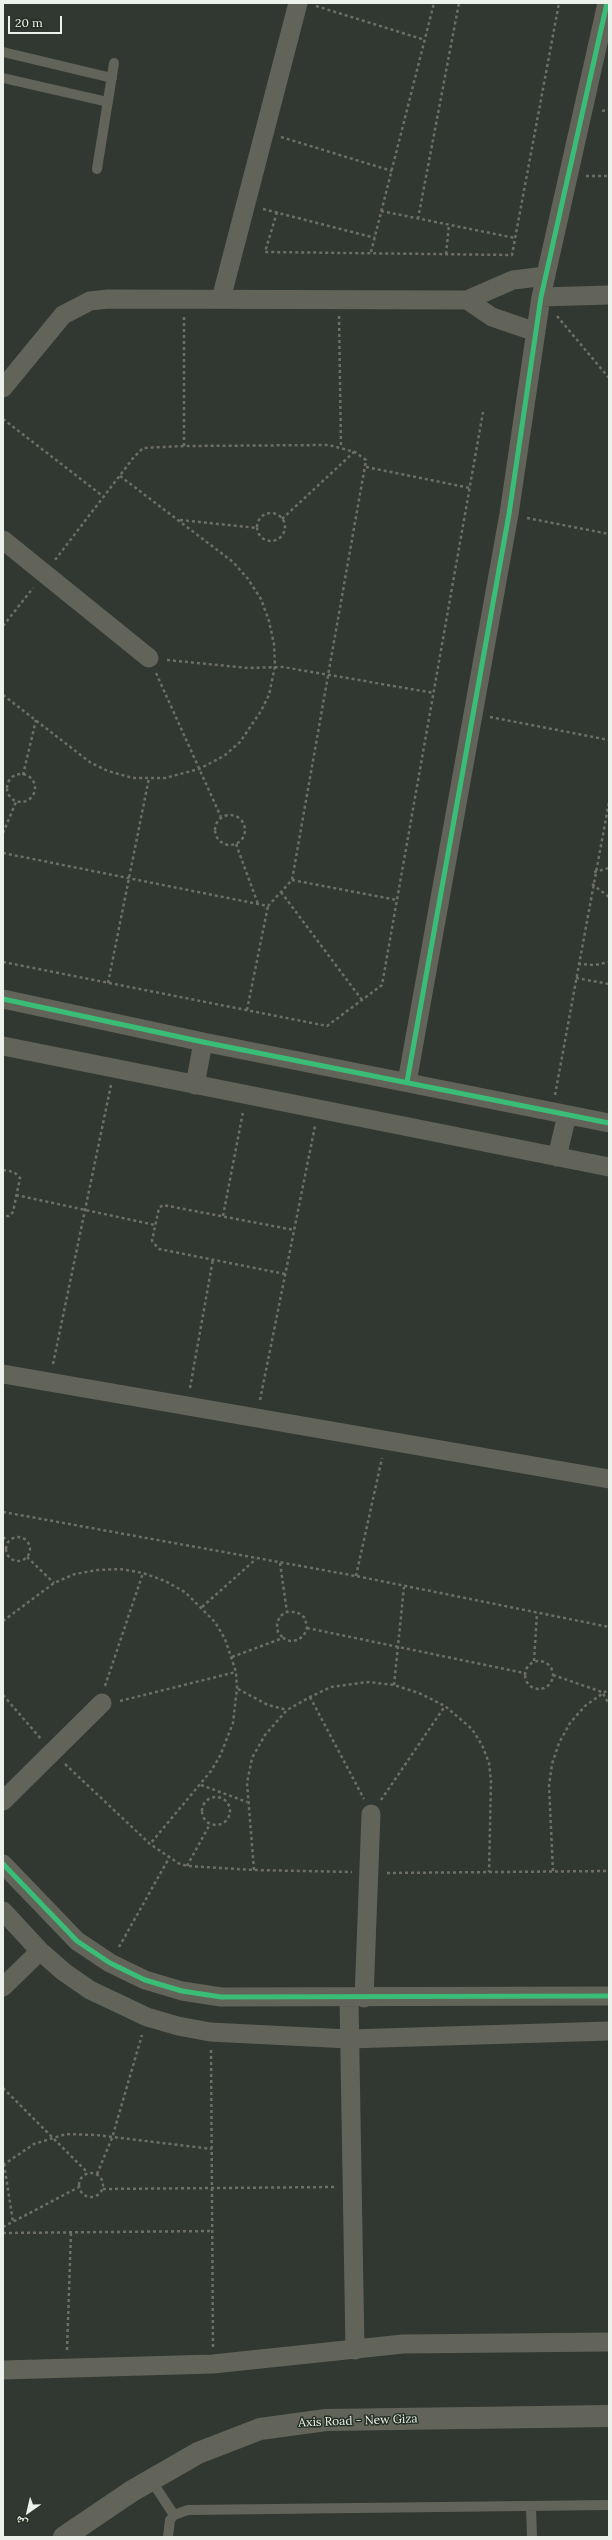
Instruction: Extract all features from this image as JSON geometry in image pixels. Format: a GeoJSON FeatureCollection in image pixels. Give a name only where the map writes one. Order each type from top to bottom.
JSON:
{"type":"FeatureCollection","features":[{"type":"Feature","properties":{"kind":"street"},"geometry":{"type":"LineString","coordinates":[[407,1082],[509,514],[541,297],[607,3]]}},
{"type":"Feature","properties":{"kind":"street"},"geometry":{"type":"LineString","coordinates":[[221,299],[265,133],[306,4]]}},
{"type":"Feature","properties":{"kind":"street"},"geometry":{"type":"LineString","coordinates":[[3,388],[63,314],[76,306],[108,298],[467,300],[513,280],[546,276]]}},
{"type":"Feature","properties":{"kind":"street"},"geometry":{"type":"LineString","coordinates":[[541,297],[609,295]]}},
{"type":"Feature","properties":{"kind":"street"},"geometry":{"type":"LineString","coordinates":[[467,300],[506,324],[536,332]]}},
{"type":"Feature","properties":{"kind":"street"},"geometry":{"type":"LineString","coordinates":[[3,540],[149,658]]}},
{"type":"Feature","properties":{"kind":"street"},"geometry":{"type":"LineString","coordinates":[[3,999],[203,1042],[609,1123]]}},
{"type":"Feature","properties":{"kind":"street"},"geometry":{"type":"LineString","coordinates":[[195,1085],[203,1042]]}},
{"type":"Feature","properties":{"kind":"street"},"geometry":{"type":"LineString","coordinates":[[3,1046],[609,1167]]}},
{"type":"Feature","properties":{"kind":"street"},"geometry":{"type":"LineString","coordinates":[[557,1157],[559,1113]]}},
{"type":"Feature","properties":{"kind":"street"},"geometry":{"type":"LineString","coordinates":[[3,1374],[609,1479]]}},
{"type":"Feature","properties":{"kind":"street"},"geometry":{"type":"LineString","coordinates":[[3,1800],[100,1704]]}},
{"type":"Feature","properties":{"kind":"street"},"geometry":{"type":"LineString","coordinates":[[355,2350],[349,2039],[356,1998],[369,1873],[371,1814]]}},
{"type":"Feature","properties":{"kind":"street"},"geometry":{"type":"LineString","coordinates":[[3,1864],[77,1941],[110,1963],[145,1980],[182,1991],[221,1997],[356,1998],[609,1996]]}},
{"type":"Feature","properties":{"kind":"street"},"geometry":{"type":"LineString","coordinates":[[3,1911],[40,1951],[90,1990],[147,2017],[178,2026],[210,2032],[349,2039],[609,2031]]}},
{"type":"Feature","properties":{"kind":"street"},"geometry":{"type":"LineString","coordinates":[[3,1987],[40,1951]]}},
{"type":"Feature","properties":{"kind":"street"},"geometry":{"type":"LineString","coordinates":[[3,2370],[67,2370],[213,2364],[403,2344],[609,2342]]}},
{"type":"Feature","properties":{"kind":"street","name":"Axis Road - New Giza"},"geometry":{"type":"LineString","coordinates":[[64,2537],[151,2480],[218,2444],[260,2430],[304,2421],[609,2416]]}},
{"type":"Feature","properties":{"kind":"lane"},"geometry":{"type":"LineString","coordinates":[[3,52],[112,78]]}},
{"type":"Feature","properties":{"kind":"lane"},"geometry":{"type":"LineString","coordinates":[[97,169],[114,63]]}},
{"type":"Feature","properties":{"kind":"lane"},"geometry":{"type":"LineString","coordinates":[[3,78],[108,102]]}},
{"type":"Feature","properties":{"kind":"lane"},"geometry":{"type":"LineString","coordinates":[[151,2480],[174,2515]]}},
{"type":"Feature","properties":{"kind":"lane"},"geometry":{"type":"LineString","coordinates":[[168,2537],[169,2524],[174,2515],[188,2510],[609,2505]]}},
{"type":"Feature","properties":{"kind":"lane"},"geometry":{"type":"LineString","coordinates":[[531,2506],[532,2537]]}},
{"type":"Feature","properties":{"kind":"path"},"geometry":{"type":"LineString","coordinates":[[371,252],[434,3]]}},
{"type":"Feature","properties":{"kind":"path"},"geometry":{"type":"LineString","coordinates":[[418,219],[459,3]]}},
{"type":"Feature","properties":{"kind":"path"},"geometry":{"type":"LineString","coordinates":[[277,212],[265,252],[371,252],[512,255],[559,3]]}},
{"type":"Feature","properties":{"kind":"path"},"geometry":{"type":"LineString","coordinates":[[306,4],[425,40]]}},
{"type":"Feature","properties":{"kind":"path"},"geometry":{"type":"LineString","coordinates":[[265,133],[392,171]]}},
{"type":"Feature","properties":{"kind":"path"},"geometry":{"type":"LineString","coordinates":[[246,204],[375,238]]}},
{"type":"Feature","properties":{"kind":"path"},"geometry":{"type":"LineString","coordinates":[[381,211],[516,238]]}},
{"type":"Feature","properties":{"kind":"path"},"geometry":{"type":"LineString","coordinates":[[446,254],[449,225]]}},
{"type":"Feature","properties":{"kind":"path"},"geometry":{"type":"LineString","coordinates":[[541,297],[609,378]]}},
{"type":"Feature","properties":{"kind":"path"},"geometry":{"type":"LineString","coordinates":[[184,298],[184,446]]}},
{"type":"Feature","properties":{"kind":"path"},"geometry":{"type":"LineString","coordinates":[[339,299],[341,448]]}},
{"type":"Feature","properties":{"kind":"path"},"geometry":{"type":"LineString","coordinates":[[3,962],[327,1026],[382,985],[483,412]]}},
{"type":"Feature","properties":{"kind":"path"},"geometry":{"type":"LineString","coordinates":[[3,419],[104,497]]}},
{"type":"Feature","properties":{"kind":"path"},"geometry":{"type":"LineString","coordinates":[[3,626],[143,448],[184,446],[329,445],[355,452],[363,456],[366,460],[366,467],[292,880],[268,906],[247,1010]]}},
{"type":"Feature","properties":{"kind":"path"},"geometry":{"type":"LineString","coordinates":[[282,519],[355,452]]}},
{"type":"Feature","properties":{"kind":"path"},"geometry":{"type":"LineString","coordinates":[[366,467],[470,488]]}},
{"type":"Feature","properties":{"kind":"path"},"geometry":{"type":"LineString","coordinates":[[3,695],[76,752],[97,765],[120,775],[149,778],[179,776],[199,769],[224,756],[240,742],[261,711],[269,694],[275,666],[274,644],[269,621],[261,599],[248,579],[233,562],[120,476]]}},
{"type":"Feature","properties":{"kind":"path"},"geometry":{"type":"LineString","coordinates":[[272,513],[282,519],[285,530],[278,539],[267,541],[262,538],[257,528],[261,517],[272,513]]}},
{"type":"Feature","properties":{"kind":"path"},"geometry":{"type":"LineString","coordinates":[[509,514],[609,534]]}},
{"type":"Feature","properties":{"kind":"path"},"geometry":{"type":"LineString","coordinates":[[178,520],[257,528]]}},
{"type":"Feature","properties":{"kind":"path"},"geometry":{"type":"LineString","coordinates":[[149,658],[248,668],[275,666],[434,693]]}},
{"type":"Feature","properties":{"kind":"path"},"geometry":{"type":"LineString","coordinates":[[149,658],[221,817]]}},
{"type":"Feature","properties":{"kind":"path"},"geometry":{"type":"LineString","coordinates":[[473,714],[609,740]]}},
{"type":"Feature","properties":{"kind":"path"},"geometry":{"type":"LineString","coordinates":[[22,774],[36,720]]}},
{"type":"Feature","properties":{"kind":"path"},"geometry":{"type":"LineString","coordinates":[[22,774],[32,780],[34,792],[28,801],[16,802],[8,794],[8,782],[17,775],[22,774]]}},
{"type":"Feature","properties":{"kind":"path"},"geometry":{"type":"LineString","coordinates":[[108,983],[149,778]]}},
{"type":"Feature","properties":{"kind":"path"},"geometry":{"type":"LineString","coordinates":[[3,833],[16,802]]}},
{"type":"Feature","properties":{"kind":"path"},"geometry":{"type":"LineString","coordinates":[[559,1113],[578,964],[594,872],[608,815],[609,802]]}},
{"type":"Feature","properties":{"kind":"path"},"geometry":{"type":"LineString","coordinates":[[233,815],[243,823],[244,835],[236,844],[223,844],[215,834],[216,822],[221,817],[233,815]]}},
{"type":"Feature","properties":{"kind":"path"},"geometry":{"type":"LineString","coordinates":[[236,844],[258,904]]}},
{"type":"Feature","properties":{"kind":"path"},"geometry":{"type":"LineString","coordinates":[[3,853],[268,906]]}},
{"type":"Feature","properties":{"kind":"path"},"geometry":{"type":"LineString","coordinates":[[594,872],[609,868]]}},
{"type":"Feature","properties":{"kind":"path"},"geometry":{"type":"LineString","coordinates":[[292,880],[397,900]]}},
{"type":"Feature","properties":{"kind":"path"},"geometry":{"type":"LineString","coordinates":[[592,884],[609,897]]}},
{"type":"Feature","properties":{"kind":"path"},"geometry":{"type":"LineString","coordinates":[[281,892],[362,1000]]}},
{"type":"Feature","properties":{"kind":"path"},"geometry":{"type":"LineString","coordinates":[[578,964],[595,965],[609,962]]}},
{"type":"Feature","properties":{"kind":"path"},"geometry":{"type":"LineString","coordinates":[[576,978],[609,984]]}},
{"type":"Feature","properties":{"kind":"path"},"geometry":{"type":"LineString","coordinates":[[49,1382],[114,1068]]}},
{"type":"Feature","properties":{"kind":"path"},"geometry":{"type":"LineString","coordinates":[[223,1216],[246,1094]]}},
{"type":"Feature","properties":{"kind":"path"},"geometry":{"type":"LineString","coordinates":[[256,1418],[319,1109]]}},
{"type":"Feature","properties":{"kind":"path"},"geometry":{"type":"LineString","coordinates":[[3,1170],[14,1172],[20,1178],[13,1212],[9,1216],[3,1216]]}},
{"type":"Feature","properties":{"kind":"path"},"geometry":{"type":"LineString","coordinates":[[16,1195],[155,1225]]}},
{"type":"Feature","properties":{"kind":"path"},"geometry":{"type":"LineString","coordinates":[[285,1274],[213,1258],[159,1249],[152,1241],[155,1225],[159,1208],[163,1206],[294,1230]]}},
{"type":"Feature","properties":{"kind":"path"},"geometry":{"type":"LineString","coordinates":[[186,1406],[213,1258]]}},
{"type":"Feature","properties":{"kind":"path"},"geometry":{"type":"LineString","coordinates":[[356,1576],[386,1440]]}},
{"type":"Feature","properties":{"kind":"path"},"geometry":{"type":"LineString","coordinates":[[3,1512],[356,1576],[404,1587],[609,1627]]}},
{"type":"Feature","properties":{"kind":"path"},"geometry":{"type":"LineString","coordinates":[[17,1536],[26,1539],[31,1548],[27,1557],[22,1561],[10,1558],[5,1546],[8,1541],[17,1536]]}},
{"type":"Feature","properties":{"kind":"path"},"geometry":{"type":"LineString","coordinates":[[3,1537],[8,1541]]}},
{"type":"Feature","properties":{"kind":"path"},"geometry":{"type":"LineString","coordinates":[[27,1557],[54,1583]]}},
{"type":"Feature","properties":{"kind":"path"},"geometry":{"type":"LineString","coordinates":[[202,1607],[257,1558]]}},
{"type":"Feature","properties":{"kind":"path"},"geometry":{"type":"LineString","coordinates":[[280,1563],[287,1612]]}},
{"type":"Feature","properties":{"kind":"path"},"geometry":{"type":"LineString","coordinates":[[3,1621],[54,1583],[76,1574],[98,1570],[120,1569],[143,1573],[165,1581],[185,1592],[202,1607],[215,1622],[232,1657],[236,1672],[236,1706],[227,1740],[220,1756],[201,1785],[150,1844]]}},
{"type":"Feature","properties":{"kind":"path"},"geometry":{"type":"LineString","coordinates":[[100,1704],[143,1573]]}},
{"type":"Feature","properties":{"kind":"path"},"geometry":{"type":"LineString","coordinates":[[394,1685],[404,1587]]}},
{"type":"Feature","properties":{"kind":"path"},"geometry":{"type":"LineString","coordinates":[[287,1612],[297,1612],[305,1618],[306,1628],[304,1635],[298,1640],[290,1641],[283,1638],[278,1632],[277,1624],[280,1616],[287,1612]]}},
{"type":"Feature","properties":{"kind":"path"},"geometry":{"type":"LineString","coordinates":[[534,1661],[537,1613]]}},
{"type":"Feature","properties":{"kind":"path"},"geometry":{"type":"LineString","coordinates":[[306,1628],[524,1673]]}},
{"type":"Feature","properties":{"kind":"path"},"geometry":{"type":"LineString","coordinates":[[232,1657],[283,1638]]}},
{"type":"Feature","properties":{"kind":"path"},"geometry":{"type":"LineString","coordinates":[[534,1661],[543,1661],[551,1666],[554,1675],[551,1683],[546,1688],[538,1690],[530,1687],[525,1681],[524,1673],[527,1666],[534,1661]]}},
{"type":"Feature","properties":{"kind":"path"},"geometry":{"type":"LineString","coordinates":[[100,1704],[236,1672]]}},
{"type":"Feature","properties":{"kind":"path"},"geometry":{"type":"LineString","coordinates":[[554,1675],[602,1692],[609,1704]]}},
{"type":"Feature","properties":{"kind":"path"},"geometry":{"type":"LineString","coordinates":[[254,1870],[247,1802],[247,1783],[252,1758],[265,1735],[287,1710],[310,1697],[331,1687],[349,1683],[368,1682],[394,1685],[419,1693],[445,1706],[472,1729],[482,1745],[488,1763],[491,1781],[489,1872]]}},
{"type":"Feature","properties":{"kind":"path"},"geometry":{"type":"LineString","coordinates":[[237,1688],[262,1702],[287,1710]]}},
{"type":"Feature","properties":{"kind":"path"},"geometry":{"type":"LineString","coordinates":[[553,1871],[549,1786],[552,1764],[559,1743],[570,1723],[585,1706],[602,1692],[609,1689]]}},
{"type":"Feature","properties":{"kind":"path"},"geometry":{"type":"LineString","coordinates":[[3,1695],[52,1752],[150,1844],[169,1858],[188,1866],[254,1870],[369,1873],[609,1871]]}},
{"type":"Feature","properties":{"kind":"path"},"geometry":{"type":"LineString","coordinates":[[310,1697],[371,1814],[445,1706]]}},
{"type":"Feature","properties":{"kind":"path"},"geometry":{"type":"LineString","coordinates":[[201,1785],[247,1802]]}},
{"type":"Feature","properties":{"kind":"path"},"geometry":{"type":"LineString","coordinates":[[209,1799],[222,1799],[227,1802],[230,1814],[223,1824],[210,1824],[205,1821],[202,1809],[209,1799]]}},
{"type":"Feature","properties":{"kind":"path"},"geometry":{"type":"LineString","coordinates":[[188,1866],[210,1824]]}},
{"type":"Feature","properties":{"kind":"path"},"geometry":{"type":"LineString","coordinates":[[110,1963],[169,1858]]}},
{"type":"Feature","properties":{"kind":"path"},"geometry":{"type":"LineString","coordinates":[[98,2174],[112,2138],[147,2017]]}},
{"type":"Feature","properties":{"kind":"path"},"geometry":{"type":"LineString","coordinates":[[210,2032],[213,2364]]}},
{"type":"Feature","properties":{"kind":"path"},"geometry":{"type":"LineString","coordinates":[[3,2088],[88,2173],[98,2174],[103,2181],[103,2189],[96,2197],[85,2196],[79,2187],[81,2178],[88,2173]]}},
{"type":"Feature","properties":{"kind":"path"},"geometry":{"type":"LineString","coordinates":[[13,2222],[4,2164],[18,2153],[51,2137],[81,2134],[212,2149]]}},
{"type":"Feature","properties":{"kind":"path"},"geometry":{"type":"LineString","coordinates":[[3,2227],[79,2187]]}},
{"type":"Feature","properties":{"kind":"path"},"geometry":{"type":"LineString","coordinates":[[103,2189],[351,2187]]}},
{"type":"Feature","properties":{"kind":"path"},"geometry":{"type":"LineString","coordinates":[[3,2233],[212,2230]]}},
{"type":"Feature","properties":{"kind":"path"},"geometry":{"type":"LineString","coordinates":[[67,2370],[71,2232]]}},
{"type":"Feature","properties":{"kind":"cycle path"},"geometry":{"type":"LineString","coordinates":[[407,1082],[509,514],[541,297],[607,3]]}},
{"type":"Feature","properties":{"kind":"cycle path"},"geometry":{"type":"LineString","coordinates":[[3,999],[203,1042],[609,1123]]}},
{"type":"Feature","properties":{"kind":"cycle path"},"geometry":{"type":"LineString","coordinates":[[3,1864],[77,1941],[110,1963],[145,1980],[182,1991],[221,1997],[609,1996]]}}]}
